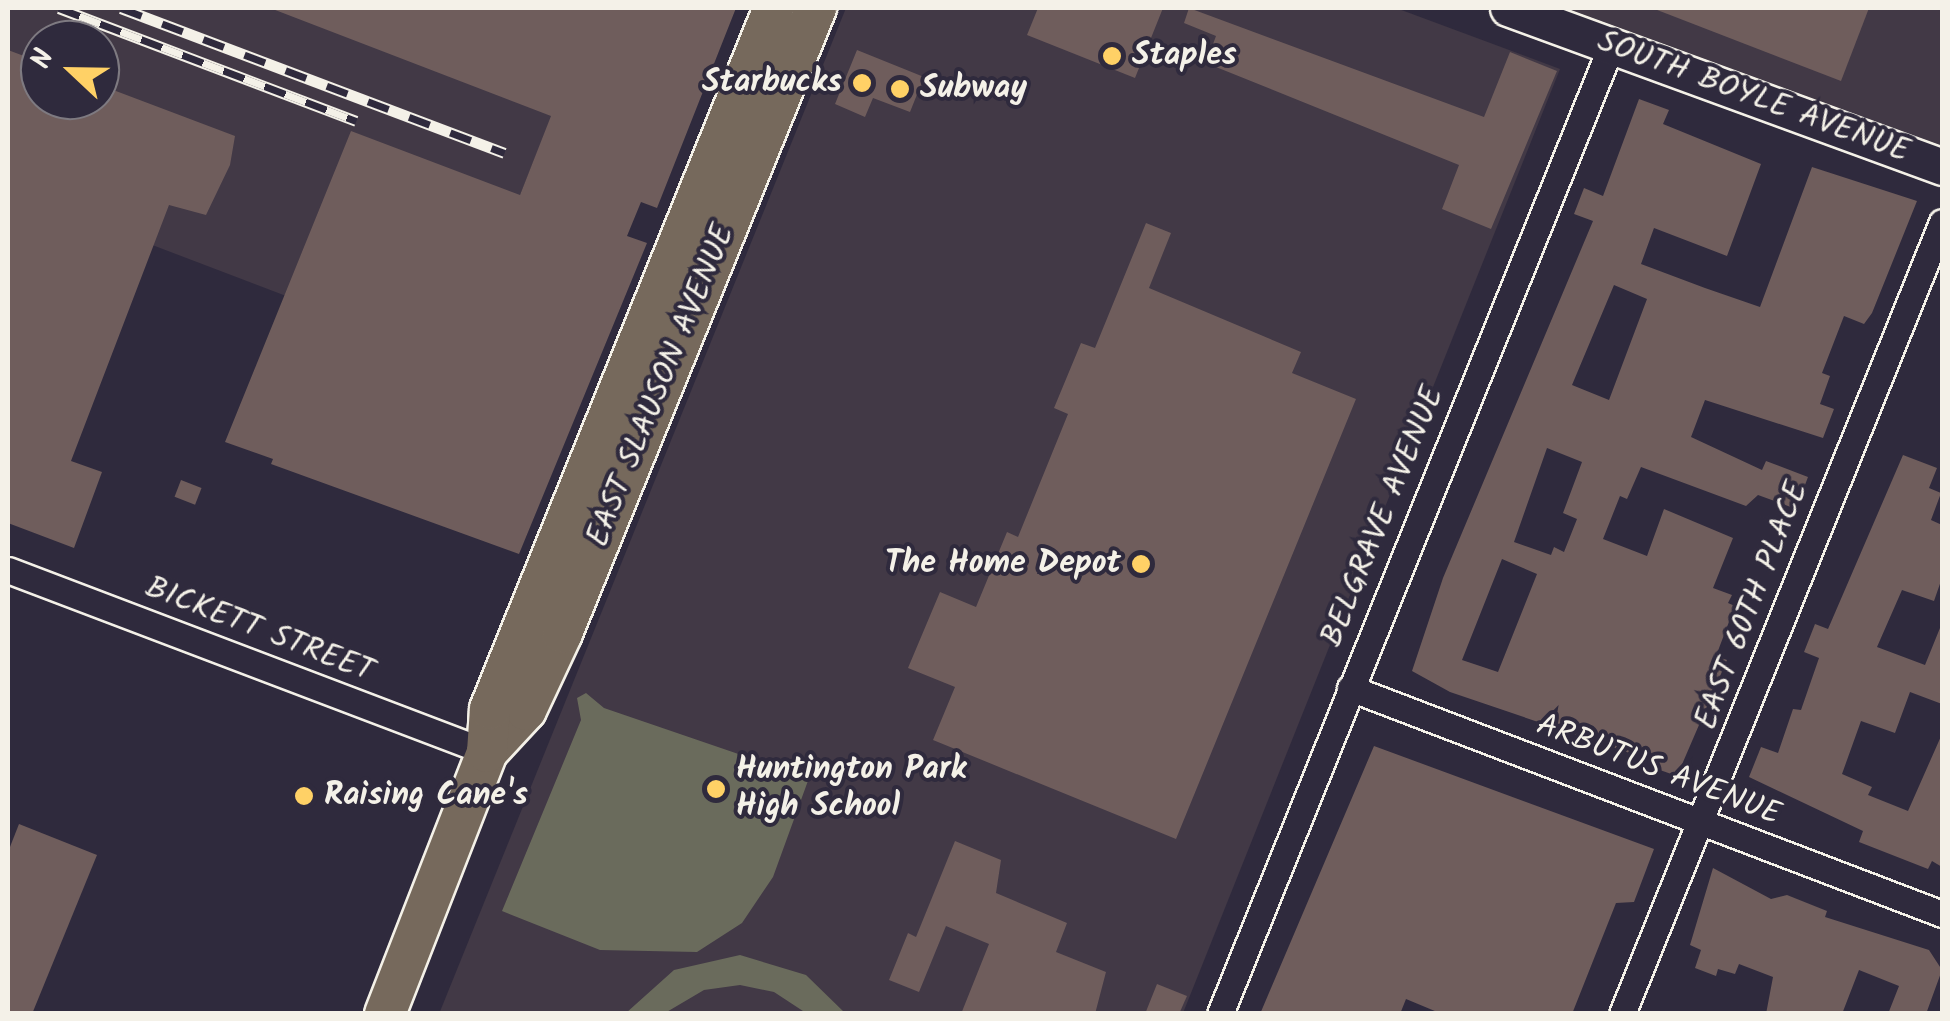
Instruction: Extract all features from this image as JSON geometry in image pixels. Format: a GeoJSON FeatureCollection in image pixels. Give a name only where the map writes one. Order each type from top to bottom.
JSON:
{"type":"FeatureCollection","features":[{"type":"Feature","properties":{"kind":"main road","name":"EAST SLAUSON AVENUE"},"geometry":{"type":"LineString","coordinates":[[385,1014],[487,752],[490,708],[774,8]]}},
{"type":"Feature","properties":{"kind":"main road","name":"EAST SLAUSON AVENUE"},"geometry":{"type":"LineString","coordinates":[[487,752],[526,710],[562,633],[816,8]]}},
{"type":"Feature","properties":{"kind":"main road","name":"SOUTH BOYLE AVENUE"},"geometry":{"type":"LineString","coordinates":[[1508,8],[1942,167]]}},
{"type":"Feature","properties":{"kind":"street","name":"BELGRAVE AVENUE"},"geometry":{"type":"LineString","coordinates":[[1220,1014],[1611,46]]}},
{"type":"Feature","properties":{"kind":"street","name":"EAST 60TH PLACE"},"geometry":{"type":"LineString","coordinates":[[1622,1014],[1942,222]]}},
{"type":"Feature","properties":{"kind":"street","name":"BICKETT STREET"},"geometry":{"type":"LineString","coordinates":[[8,570],[487,752]]}},
{"type":"Feature","properties":{"kind":"street","name":"ARBUTUS AVENUE"},"geometry":{"type":"LineString","coordinates":[[1350,688],[1942,914]]}},
{"type":"Feature","properties":{"kind":"shaded area"},"geometry":{"type":"Polygon","coordinates":[[[8,8],[595,8],[454,360],[8,190],[8,8]]]}},
{"type":"Feature","properties":{"kind":"shaded area"},"geometry":{"type":"Polygon","coordinates":[[[846,8],[1396,8],[1560,69],[1183,1013],[439,1014],[846,8]]]}},
{"type":"Feature","properties":{"kind":"shaded area"},"geometry":{"type":"Polygon","coordinates":[[[1516,8],[1942,8],[1942,170],[1516,8]]]}},
{"type":"Feature","properties":{"kind":"green space"},"geometry":{"type":"Polygon","coordinates":[[[586,693],[604,708],[809,778],[773,877],[742,923],[697,952],[600,950],[502,911],[581,720],[577,698],[586,693]]]}},
{"type":"Feature","properties":{"kind":"green space"},"geometry":{"type":"Polygon","coordinates":[[[740,955],[806,975],[845,1013],[806,1013],[774,992],[740,985],[704,990],[665,1013],[626,1013],[674,970],[740,955]]]}},
{"type":"Feature","properties":{"kind":"building"},"geometry":{"type":"Polygon","coordinates":[[[270,8],[736,8],[657,208],[641,202],[627,236],[647,243],[519,554],[271,464],[273,459],[225,442],[351,131],[520,195],[551,116],[270,8]]]}},
{"type":"Feature","properties":{"kind":"building","name":"Staples"},"geometry":{"type":"Polygon","coordinates":[[[1038,8],[1163,8],[1135,78],[1027,35],[1038,8]]]}},
{"type":"Feature","properties":{"kind":"building"},"geometry":{"type":"Polygon","coordinates":[[[1189,8],[1484,117],[1510,52],[1557,71],[1491,229],[1442,209],[1459,165],[1206,63],[1216,36],[1184,23],[1189,8]]]}},
{"type":"Feature","properties":{"kind":"building"},"geometry":{"type":"Polygon","coordinates":[[[1652,8],[1869,8],[1841,81],[1652,8]]]}},
{"type":"Feature","properties":{"kind":"building"},"geometry":{"type":"Polygon","coordinates":[[[8,50],[20,54],[20,120],[120,120],[120,93],[235,136],[230,165],[206,215],[169,205],[71,461],[102,472],[74,548],[8,523],[8,50]]]}},
{"type":"Feature","properties":{"kind":"building"},"geometry":{"type":"Polygon","coordinates":[[[857,50],[924,77],[910,112],[873,98],[865,117],[835,104],[857,50]]]}},
{"type":"Feature","properties":{"kind":"building"},"geometry":{"type":"Polygon","coordinates":[[[1639,99],[1669,110],[1663,124],[1761,164],[1727,256],[1654,228],[1641,264],[1760,307],[1812,167],[1917,201],[1872,313],[1864,324],[1844,316],[1822,373],[1830,376],[1820,404],[1834,409],[1823,438],[1705,400],[1691,437],[1762,470],[1766,461],[1808,477],[1796,509],[1758,495],[1746,506],[1641,467],[1627,499],[1620,496],[1603,539],[1647,556],[1664,509],[1733,538],[1713,588],[1732,595],[1728,603],[1735,606],[1716,656],[1727,660],[1677,776],[1657,769],[1659,763],[1450,692],[1412,671],[1443,578],[1593,221],[1574,214],[1584,188],[1603,196],[1639,99]],[[1614,285],[1572,385],[1609,400],[1647,299],[1614,285]],[[1547,448],[1514,542],[1551,555],[1554,547],[1564,552],[1577,519],[1563,513],[1582,462],[1547,448]],[[1502,559],[1462,660],[1498,672],[1537,574],[1502,559]]]}},
{"type":"Feature","properties":{"kind":"building","name":"The Home Depot"},"geometry":{"type":"Polygon","coordinates":[[[1146,223],[1171,233],[1149,288],[1301,352],[1292,373],[1356,399],[1176,839],[933,740],[955,687],[908,668],[940,592],[976,607],[1007,532],[1018,537],[1068,414],[1054,408],[1081,343],[1095,348],[1146,223]]]}},
{"type":"Feature","properties":{"kind":"building"},"geometry":{"type":"Polygon","coordinates":[[[1903,455],[1937,468],[1929,488],[1941,493],[1931,520],[1942,525],[1942,578],[1934,601],[1902,590],[1877,647],[1925,665],[1942,623],[1942,704],[1910,692],[1895,733],[1861,721],[1842,774],[1872,787],[1868,795],[1908,811],[1942,734],[1942,867],[1932,861],[1928,869],[1859,842],[1863,831],[1749,777],[1761,747],[1778,753],[1793,709],[1801,710],[1819,658],[1804,652],[1815,624],[1828,629],[1903,455]]]}},
{"type":"Feature","properties":{"kind":"building"},"geometry":{"type":"Polygon","coordinates":[[[181,480],[202,488],[195,505],[175,497],[181,480]]]}},
{"type":"Feature","properties":{"kind":"building"},"geometry":{"type":"Polygon","coordinates":[[[1374,746],[1654,849],[1634,902],[1616,903],[1572,1014],[1442,1014],[1406,999],[1400,1014],[1260,1014],[1374,746]]]}},
{"type":"Feature","properties":{"kind":"building"},"geometry":{"type":"Polygon","coordinates":[[[19,824],[97,855],[32,1014],[8,1014],[8,852],[19,824]]]}},
{"type":"Feature","properties":{"kind":"building"},"geometry":{"type":"Polygon","coordinates":[[[955,841],[1001,860],[996,893],[1067,923],[1056,952],[1106,972],[1095,1014],[961,1014],[989,944],[946,926],[919,992],[889,980],[908,933],[916,937],[955,841]]]}},
{"type":"Feature","properties":{"kind":"building"},"geometry":{"type":"Polygon","coordinates":[[[1713,868],[1771,899],[1787,895],[1827,911],[1825,917],[1929,950],[1942,970],[1926,1014],[1888,1014],[1899,986],[1859,970],[1842,1014],[1766,1014],[1773,977],[1739,964],[1735,974],[1718,969],[1716,976],[1695,968],[1701,950],[1690,945],[1713,868]]]}},
{"type":"Feature","properties":{"kind":"building"},"geometry":{"type":"Polygon","coordinates":[[[1157,984],[1187,996],[1179,1014],[1145,1014],[1157,984]]]}},
{"type":"Feature","properties":{"kind":"railway"},"geometry":{"type":"LineString","coordinates":[[59,8],[356,121]]}},
{"type":"Feature","properties":{"kind":"railway"},"geometry":{"type":"LineString","coordinates":[[121,8],[505,153]]}},
{"type":"Feature","properties":{"kind":"place","name":"Staples"},"geometry":{"type":"Point","coordinates":[1112,56]}},
{"type":"Feature","properties":{"kind":"place","name":"Starbucks"},"geometry":{"type":"Point","coordinates":[862,83]}},
{"type":"Feature","properties":{"kind":"place","name":"Subway"},"geometry":{"type":"Point","coordinates":[900,89]}},
{"type":"Feature","properties":{"kind":"place","name":"The Home Depot"},"geometry":{"type":"Point","coordinates":[1141,564]}},
{"type":"Feature","properties":{"kind":"place","name":"Huntington Park High School"},"geometry":{"type":"Point","coordinates":[716,789]}},
{"type":"Feature","properties":{"kind":"place","name":"Raising Cane's"},"geometry":{"type":"Point","coordinates":[304,796]}}]}
